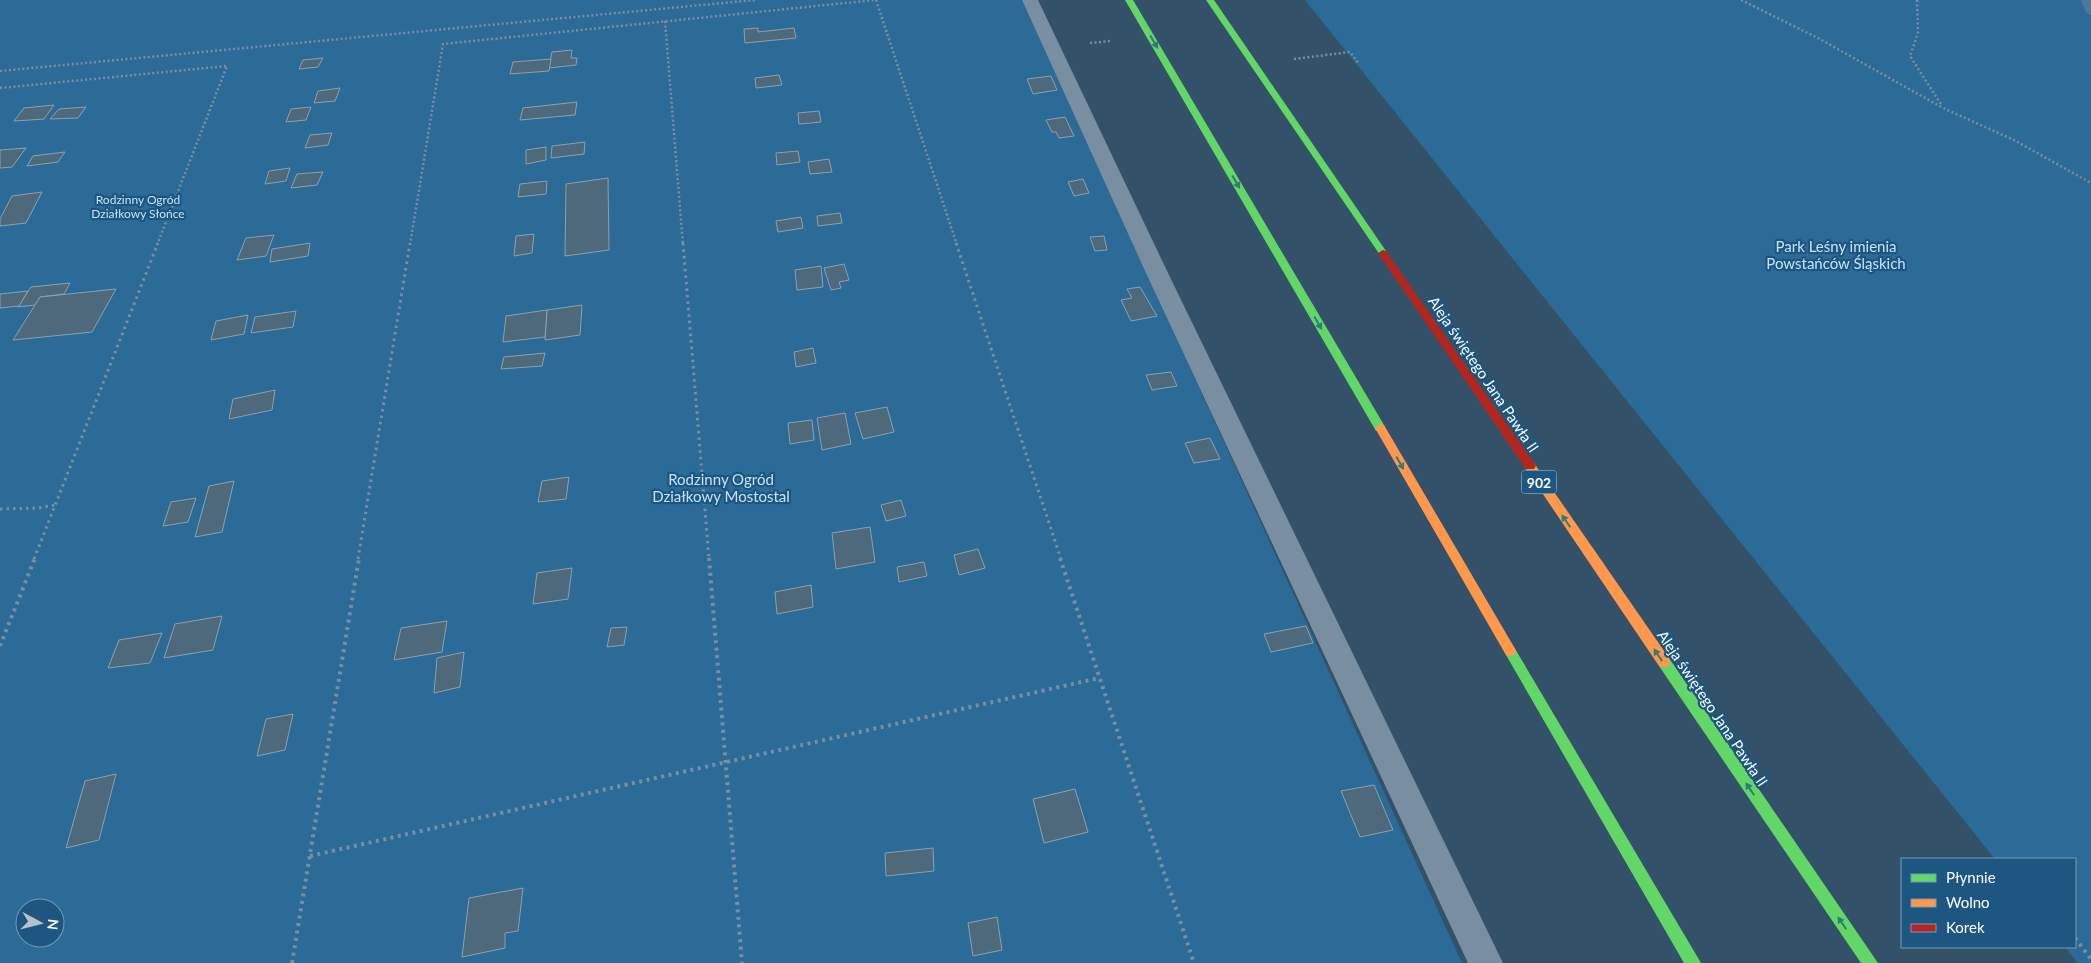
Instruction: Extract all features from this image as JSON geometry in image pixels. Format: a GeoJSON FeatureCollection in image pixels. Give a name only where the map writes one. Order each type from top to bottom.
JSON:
{"type":"FeatureCollection","features":[{"type":"Feature","properties":{"kind":"main road"},"geometry":{"type":"LineString","coordinates":[[1129,0],[1693,963]]}},
{"type":"Feature","properties":{"kind":"main road","name":"Aleja świętego Jana Pawła II"},"geometry":{"type":"LineString","coordinates":[[1210,0],[1870,963]]}},
{"type":"Feature","properties":{"kind":"lane"},"geometry":{"type":"LineString","coordinates":[[1030,0],[1161,282],[1486,963]]}},
{"type":"Feature","properties":{"kind":"path"},"geometry":{"type":"LineString","coordinates":[[0,71],[755,0]]}},
{"type":"Feature","properties":{"kind":"path"},"geometry":{"type":"LineString","coordinates":[[292,963],[443,44],[876,0],[1194,963]]}},
{"type":"Feature","properties":{"kind":"path"},"geometry":{"type":"LineString","coordinates":[[1741,0],[1818,38],[1943,108],[2014,140],[2091,182]]}},
{"type":"Feature","properties":{"kind":"path"},"geometry":{"type":"LineString","coordinates":[[1917,0],[1918,33],[1910,56],[1943,108]]}},
{"type":"Feature","properties":{"kind":"path"},"geometry":{"type":"LineString","coordinates":[[664,21],[742,963]]}},
{"type":"Feature","properties":{"kind":"path"},"geometry":{"type":"LineString","coordinates":[[1294,59],[1350,52],[1359,64]]}},
{"type":"Feature","properties":{"kind":"path"},"geometry":{"type":"LineString","coordinates":[[0,88],[227,66],[0,646]]}},
{"type":"Feature","properties":{"kind":"path"},"geometry":{"type":"LineString","coordinates":[[0,509],[38,508],[55,505]]}},
{"type":"Feature","properties":{"kind":"path"},"geometry":{"type":"LineString","coordinates":[[310,856],[1099,678]]}},
{"type":"Feature","properties":{"kind":"path"},"geometry":{"type":"LineString","coordinates":[[2076,939],[2091,959]]}},
{"type":"Feature","properties":{"kind":"green space","name":"Rodzinny Ogród Działkowy Mostostal"},"geometry":{"type":"Polygon","coordinates":[[[0,0],[1022,0],[1462,963],[0,963],[0,0]]]}},
{"type":"Feature","properties":{"kind":"green space","name":"Park Leśny imienia Powstańców Śląskich"},"geometry":{"type":"Polygon","coordinates":[[[1305,0],[2091,0],[2091,963],[2078,963],[2066,948],[2076,948],[2076,858],[1994,858],[1305,0]]]}},
{"type":"Feature","properties":{"kind":"building"},"geometry":{"type":"Polygon","coordinates":[[[758,28],[758,32],[794,28],[796,38],[745,43],[744,29],[758,28]]]}},
{"type":"Feature","properties":{"kind":"building"},"geometry":{"type":"Polygon","coordinates":[[[572,50],[571,58],[577,58],[576,65],[549,68],[552,52],[572,50]]]}},
{"type":"Feature","properties":{"kind":"building"},"geometry":{"type":"Polygon","coordinates":[[[323,58],[318,67],[299,69],[303,60],[323,58]]]}},
{"type":"Feature","properties":{"kind":"building"},"geometry":{"type":"Polygon","coordinates":[[[551,59],[549,71],[510,74],[513,62],[551,59]]]}},
{"type":"Feature","properties":{"kind":"building"},"geometry":{"type":"Polygon","coordinates":[[[779,75],[782,85],[756,88],[755,78],[779,75]]]}},
{"type":"Feature","properties":{"kind":"building"},"geometry":{"type":"Polygon","coordinates":[[[1051,76],[1057,90],[1033,94],[1027,79],[1051,76]]]}},
{"type":"Feature","properties":{"kind":"building"},"geometry":{"type":"Polygon","coordinates":[[[340,88],[335,101],[314,103],[318,91],[340,88]]]}},
{"type":"Feature","properties":{"kind":"building"},"geometry":{"type":"Polygon","coordinates":[[[577,102],[575,115],[520,120],[523,108],[577,102]]]}},
{"type":"Feature","properties":{"kind":"building"},"geometry":{"type":"Polygon","coordinates":[[[54,105],[44,119],[14,121],[24,108],[54,105]]]}},
{"type":"Feature","properties":{"kind":"building"},"geometry":{"type":"Polygon","coordinates":[[[86,107],[78,118],[50,119],[59,109],[86,107]]]}},
{"type":"Feature","properties":{"kind":"building"},"geometry":{"type":"Polygon","coordinates":[[[311,107],[306,120],[286,122],[291,109],[311,107]]]}},
{"type":"Feature","properties":{"kind":"building"},"geometry":{"type":"Polygon","coordinates":[[[819,111],[821,122],[799,124],[798,113],[819,111]]]}},
{"type":"Feature","properties":{"kind":"building"},"geometry":{"type":"Polygon","coordinates":[[[1065,117],[1074,136],[1059,138],[1056,132],[1052,132],[1046,120],[1065,117]]]}},
{"type":"Feature","properties":{"kind":"building"},"geometry":{"type":"Polygon","coordinates":[[[332,133],[328,145],[305,148],[310,135],[332,133]]]}},
{"type":"Feature","properties":{"kind":"building"},"geometry":{"type":"Polygon","coordinates":[[[585,142],[584,154],[551,158],[552,146],[585,142]]]}},
{"type":"Feature","properties":{"kind":"building"},"geometry":{"type":"Polygon","coordinates":[[[546,147],[546,160],[526,164],[526,150],[546,147]]]}},
{"type":"Feature","properties":{"kind":"building"},"geometry":{"type":"Polygon","coordinates":[[[26,148],[12,167],[0,168],[0,150],[26,148]]]}},
{"type":"Feature","properties":{"kind":"building"},"geometry":{"type":"Polygon","coordinates":[[[798,151],[800,162],[777,165],[776,153],[798,151]]]}},
{"type":"Feature","properties":{"kind":"building"},"geometry":{"type":"Polygon","coordinates":[[[65,152],[58,162],[27,166],[33,156],[65,152]]]}},
{"type":"Feature","properties":{"kind":"building"},"geometry":{"type":"Polygon","coordinates":[[[829,159],[832,172],[810,174],[808,162],[829,159]]]}},
{"type":"Feature","properties":{"kind":"building"},"geometry":{"type":"Polygon","coordinates":[[[290,168],[286,181],[265,184],[269,171],[290,168]]]}},
{"type":"Feature","properties":{"kind":"building"},"geometry":{"type":"Polygon","coordinates":[[[323,172],[317,185],[291,188],[297,174],[323,172]]]}},
{"type":"Feature","properties":{"kind":"building"},"geometry":{"type":"Polygon","coordinates":[[[608,178],[609,250],[565,256],[566,184],[608,178]]]}},
{"type":"Feature","properties":{"kind":"building"},"geometry":{"type":"Polygon","coordinates":[[[1083,179],[1089,193],[1074,196],[1068,182],[1083,179]]]}},
{"type":"Feature","properties":{"kind":"building"},"geometry":{"type":"Polygon","coordinates":[[[547,181],[546,194],[518,197],[520,184],[547,181]]]}},
{"type":"Feature","properties":{"kind":"building"},"geometry":{"type":"Polygon","coordinates":[[[42,192],[26,223],[0,226],[0,219],[12,196],[42,192]]]}},
{"type":"Feature","properties":{"kind":"building"},"geometry":{"type":"Polygon","coordinates":[[[840,213],[842,223],[818,226],[817,216],[840,213]]]}},
{"type":"Feature","properties":{"kind":"building"},"geometry":{"type":"Polygon","coordinates":[[[801,217],[803,228],[778,232],[776,221],[801,217]]]}},
{"type":"Feature","properties":{"kind":"building"},"geometry":{"type":"Polygon","coordinates":[[[534,234],[532,253],[514,256],[516,236],[534,234]]]}},
{"type":"Feature","properties":{"kind":"building"},"geometry":{"type":"Polygon","coordinates":[[[274,235],[266,256],[237,260],[246,238],[274,235]]]}},
{"type":"Feature","properties":{"kind":"building"},"geometry":{"type":"Polygon","coordinates":[[[1104,236],[1107,250],[1095,251],[1090,237],[1104,236]]]}},
{"type":"Feature","properties":{"kind":"building"},"geometry":{"type":"Polygon","coordinates":[[[310,243],[308,256],[270,262],[272,249],[310,243]]]}},
{"type":"Feature","properties":{"kind":"building"},"geometry":{"type":"Polygon","coordinates":[[[844,264],[849,280],[839,282],[841,288],[831,290],[824,268],[844,264]]]}},
{"type":"Feature","properties":{"kind":"building"},"geometry":{"type":"Polygon","coordinates":[[[821,266],[823,287],[797,290],[795,270],[821,266]]]}},
{"type":"Feature","properties":{"kind":"building"},"geometry":{"type":"Polygon","coordinates":[[[70,283],[64,294],[40,297],[35,305],[18,307],[31,287],[70,283]]]}},
{"type":"Feature","properties":{"kind":"building"},"geometry":{"type":"Polygon","coordinates":[[[1140,287],[1157,316],[1131,321],[1121,300],[1132,298],[1127,289],[1140,287]]]}},
{"type":"Feature","properties":{"kind":"building"},"geometry":{"type":"Polygon","coordinates":[[[116,289],[92,332],[13,340],[40,297],[116,289]]]}},
{"type":"Feature","properties":{"kind":"building"},"geometry":{"type":"Polygon","coordinates":[[[28,291],[19,306],[0,308],[0,294],[28,291]]]}},
{"type":"Feature","properties":{"kind":"building"},"geometry":{"type":"Polygon","coordinates":[[[582,305],[580,335],[545,340],[547,310],[582,305]]]}},
{"type":"Feature","properties":{"kind":"building"},"geometry":{"type":"Polygon","coordinates":[[[547,310],[545,337],[503,342],[506,316],[547,310]]]}},
{"type":"Feature","properties":{"kind":"building"},"geometry":{"type":"Polygon","coordinates":[[[296,311],[293,327],[251,333],[255,317],[296,311]]]}},
{"type":"Feature","properties":{"kind":"building"},"geometry":{"type":"Polygon","coordinates":[[[248,315],[244,334],[211,340],[216,321],[248,315]]]}},
{"type":"Feature","properties":{"kind":"building"},"geometry":{"type":"Polygon","coordinates":[[[813,348],[816,363],[796,367],[794,352],[813,348]]]}},
{"type":"Feature","properties":{"kind":"building"},"geometry":{"type":"Polygon","coordinates":[[[545,353],[542,366],[501,369],[504,357],[545,353]]]}},
{"type":"Feature","properties":{"kind":"building"},"geometry":{"type":"Polygon","coordinates":[[[1171,372],[1177,386],[1152,390],[1146,375],[1171,372]]]}},
{"type":"Feature","properties":{"kind":"building"},"geometry":{"type":"Polygon","coordinates":[[[275,390],[272,410],[229,419],[233,399],[275,390]]]}},
{"type":"Feature","properties":{"kind":"building"},"geometry":{"type":"Polygon","coordinates":[[[887,407],[894,432],[863,439],[855,413],[887,407]]]}},
{"type":"Feature","properties":{"kind":"building"},"geometry":{"type":"Polygon","coordinates":[[[845,413],[851,444],[822,450],[817,418],[845,413]]]}},
{"type":"Feature","properties":{"kind":"building"},"geometry":{"type":"Polygon","coordinates":[[[812,420],[814,440],[790,444],[788,423],[812,420]]]}},
{"type":"Feature","properties":{"kind":"building"},"geometry":{"type":"Polygon","coordinates":[[[1210,438],[1220,459],[1194,463],[1185,443],[1210,438]]]}},
{"type":"Feature","properties":{"kind":"building"},"geometry":{"type":"Polygon","coordinates":[[[569,477],[566,499],[538,502],[542,481],[569,477]]]}},
{"type":"Feature","properties":{"kind":"building"},"geometry":{"type":"Polygon","coordinates":[[[234,481],[222,532],[195,537],[209,486],[234,481]]]}},
{"type":"Feature","properties":{"kind":"building"},"geometry":{"type":"Polygon","coordinates":[[[196,498],[188,522],[163,526],[171,502],[196,498]]]}},
{"type":"Feature","properties":{"kind":"building"},"geometry":{"type":"Polygon","coordinates":[[[901,500],[906,516],[886,521],[881,505],[901,500]]]}},
{"type":"Feature","properties":{"kind":"building"},"geometry":{"type":"Polygon","coordinates":[[[870,527],[875,562],[836,569],[832,533],[870,527]]]}},
{"type":"Feature","properties":{"kind":"building"},"geometry":{"type":"Polygon","coordinates":[[[978,549],[985,568],[959,575],[954,555],[978,549]]]}},
{"type":"Feature","properties":{"kind":"building"},"geometry":{"type":"Polygon","coordinates":[[[924,562],[927,576],[899,582],[897,567],[924,562]]]}},
{"type":"Feature","properties":{"kind":"building"},"geometry":{"type":"Polygon","coordinates":[[[572,568],[568,599],[533,604],[537,573],[572,568]]]}},
{"type":"Feature","properties":{"kind":"building"},"geometry":{"type":"Polygon","coordinates":[[[811,585],[813,607],[777,614],[775,592],[811,585]]]}},
{"type":"Feature","properties":{"kind":"building"},"geometry":{"type":"Polygon","coordinates":[[[222,616],[213,650],[164,658],[175,624],[222,616]]]}},
{"type":"Feature","properties":{"kind":"building"},"geometry":{"type":"Polygon","coordinates":[[[447,621],[442,652],[394,660],[401,628],[447,621]]]}},
{"type":"Feature","properties":{"kind":"building"},"geometry":{"type":"Polygon","coordinates":[[[1306,626],[1313,643],[1271,652],[1264,634],[1306,626]]]}},
{"type":"Feature","properties":{"kind":"building"},"geometry":{"type":"Polygon","coordinates":[[[627,627],[624,645],[607,647],[611,628],[627,627]]]}},
{"type":"Feature","properties":{"kind":"building"},"geometry":{"type":"Polygon","coordinates":[[[162,633],[150,663],[108,668],[119,640],[162,633]]]}},
{"type":"Feature","properties":{"kind":"building"},"geometry":{"type":"Polygon","coordinates":[[[464,652],[460,687],[434,693],[437,658],[464,652]]]}},
{"type":"Feature","properties":{"kind":"building"},"geometry":{"type":"Polygon","coordinates":[[[293,714],[285,750],[257,756],[266,719],[293,714]]]}},
{"type":"Feature","properties":{"kind":"building"},"geometry":{"type":"Polygon","coordinates":[[[116,774],[99,840],[66,848],[85,781],[116,774]]]}},
{"type":"Feature","properties":{"kind":"building"},"geometry":{"type":"Polygon","coordinates":[[[1374,785],[1393,830],[1360,837],[1341,791],[1374,785]]]}},
{"type":"Feature","properties":{"kind":"building"},"geometry":{"type":"Polygon","coordinates":[[[1075,789],[1088,832],[1044,843],[1033,799],[1075,789]]]}},
{"type":"Feature","properties":{"kind":"building"},"geometry":{"type":"Polygon","coordinates":[[[933,848],[934,871],[886,876],[885,853],[933,848]]]}},
{"type":"Feature","properties":{"kind":"building"},"geometry":{"type":"Polygon","coordinates":[[[523,888],[518,931],[505,933],[505,948],[462,957],[469,898],[523,888]]]}},
{"type":"Feature","properties":{"kind":"building"},"geometry":{"type":"Polygon","coordinates":[[[997,917],[1002,950],[973,956],[968,923],[997,917]]]}},
{"type":"Feature","properties":{"kind":"waterway"},"geometry":{"type":"LineString","coordinates":[[2086,0],[2091,12]]}},
{"type":"Feature","properties":{"kind":"traffic: fast"},"geometry":{"type":"LineString","coordinates":[[1129,0],[1380,428]]}},
{"type":"Feature","properties":{"kind":"traffic: fast"},"geometry":{"type":"LineString","coordinates":[[1210,0],[1383,253]]}},
{"type":"Feature","properties":{"kind":"traffic: fast"},"geometry":{"type":"LineString","coordinates":[[1510,651],[1693,963]]}},
{"type":"Feature","properties":{"kind":"traffic: fast"},"geometry":{"type":"LineString","coordinates":[[1664,662],[1870,963]]}},
{"type":"Feature","properties":{"kind":"traffic: slow"},"geometry":{"type":"LineString","coordinates":[[1380,428],[1510,651]]}},
{"type":"Feature","properties":{"kind":"traffic: slow"},"geometry":{"type":"LineString","coordinates":[[1530,466],[1664,662]]}},
{"type":"Feature","properties":{"kind":"traffic: jam"},"geometry":{"type":"LineString","coordinates":[[1383,253],[1530,466]]}},
{"type":"Feature","properties":{"kind":"park label","name":"Rodzinny Ogród Działkowy Słońce"},"geometry":{"type":"Point","coordinates":[138,206]}}]}
